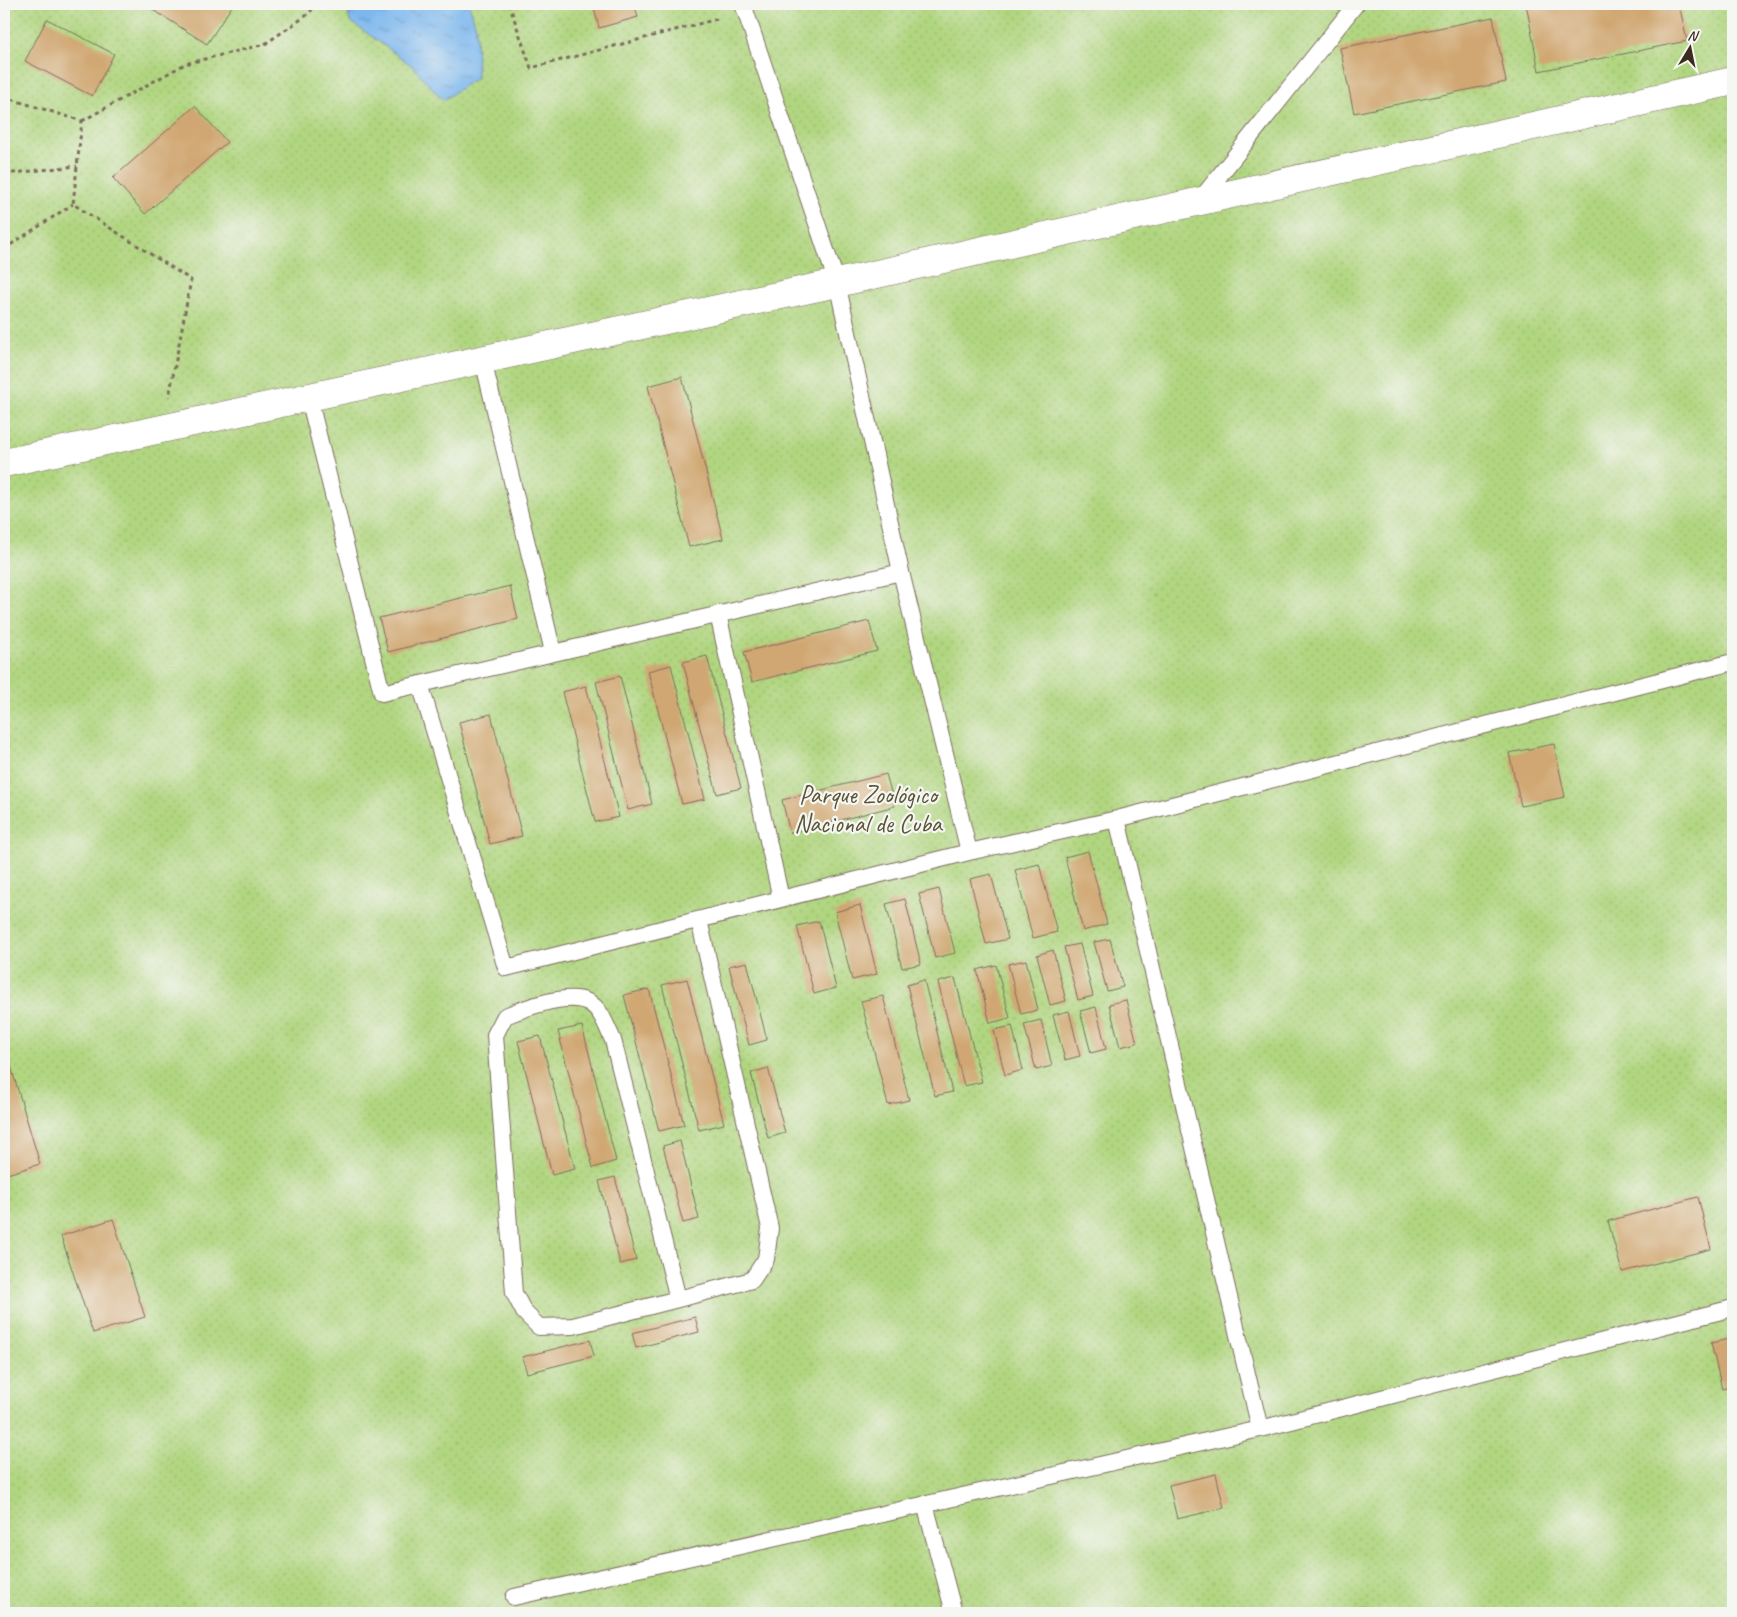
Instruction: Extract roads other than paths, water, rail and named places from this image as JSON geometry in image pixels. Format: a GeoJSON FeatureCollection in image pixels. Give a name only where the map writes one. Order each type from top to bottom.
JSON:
{"type":"FeatureCollection","features":[{"type":"Feature","properties":{"kind":"street"},"geometry":{"type":"LineString","coordinates":[[4,463],[837,283],[1733,80]]}},
{"type":"Feature","properties":{"kind":"lane"},"geometry":{"type":"LineString","coordinates":[[1200,200],[1356,4]]}},
{"type":"Feature","properties":{"kind":"lane"},"geometry":{"type":"LineString","coordinates":[[745,8],[837,283],[901,572],[969,852]]}},
{"type":"Feature","properties":{"kind":"lane"},"geometry":{"type":"LineString","coordinates":[[483,360],[553,652]]}},
{"type":"Feature","properties":{"kind":"lane"},"geometry":{"type":"LineString","coordinates":[[309,398],[382,693],[901,572]]}},
{"type":"Feature","properties":{"kind":"lane"},"geometry":{"type":"LineString","coordinates":[[718,614],[782,899]]}},
{"type":"Feature","properties":{"kind":"lane"},"geometry":{"type":"LineString","coordinates":[[420,684],[506,968],[969,852],[1117,819],[1733,662]]}},
{"type":"Feature","properties":{"kind":"lane"},"geometry":{"type":"LineString","coordinates":[[1117,819],[1260,1428]]}},
{"type":"Feature","properties":{"kind":"lane"},"geometry":{"type":"LineString","coordinates":[[678,1299],[613,1040],[600,1013],[588,1002],[563,999],[530,1006],[505,1016],[495,1035],[514,1293],[524,1312],[539,1327],[573,1326],[752,1280],[766,1259],[770,1228],[699,920]]}},
{"type":"Feature","properties":{"kind":"lane"},"geometry":{"type":"LineString","coordinates":[[514,1597],[1260,1428],[1733,1308]]}},
{"type":"Feature","properties":{"kind":"lane"},"geometry":{"type":"LineString","coordinates":[[925,1504],[954,1613]]}},
{"type":"Feature","properties":{"kind":"water"},"geometry":{"type":"Polygon","coordinates":[[[346,4],[469,4],[476,27],[477,77],[443,100],[411,65],[350,21],[346,4]]]}},
{"type":"Feature","properties":{"kind":"park label","name":"Parque Zoológico Nacional de Cuba"},"geometry":{"type":"Point","coordinates":[868,808]}}]}
